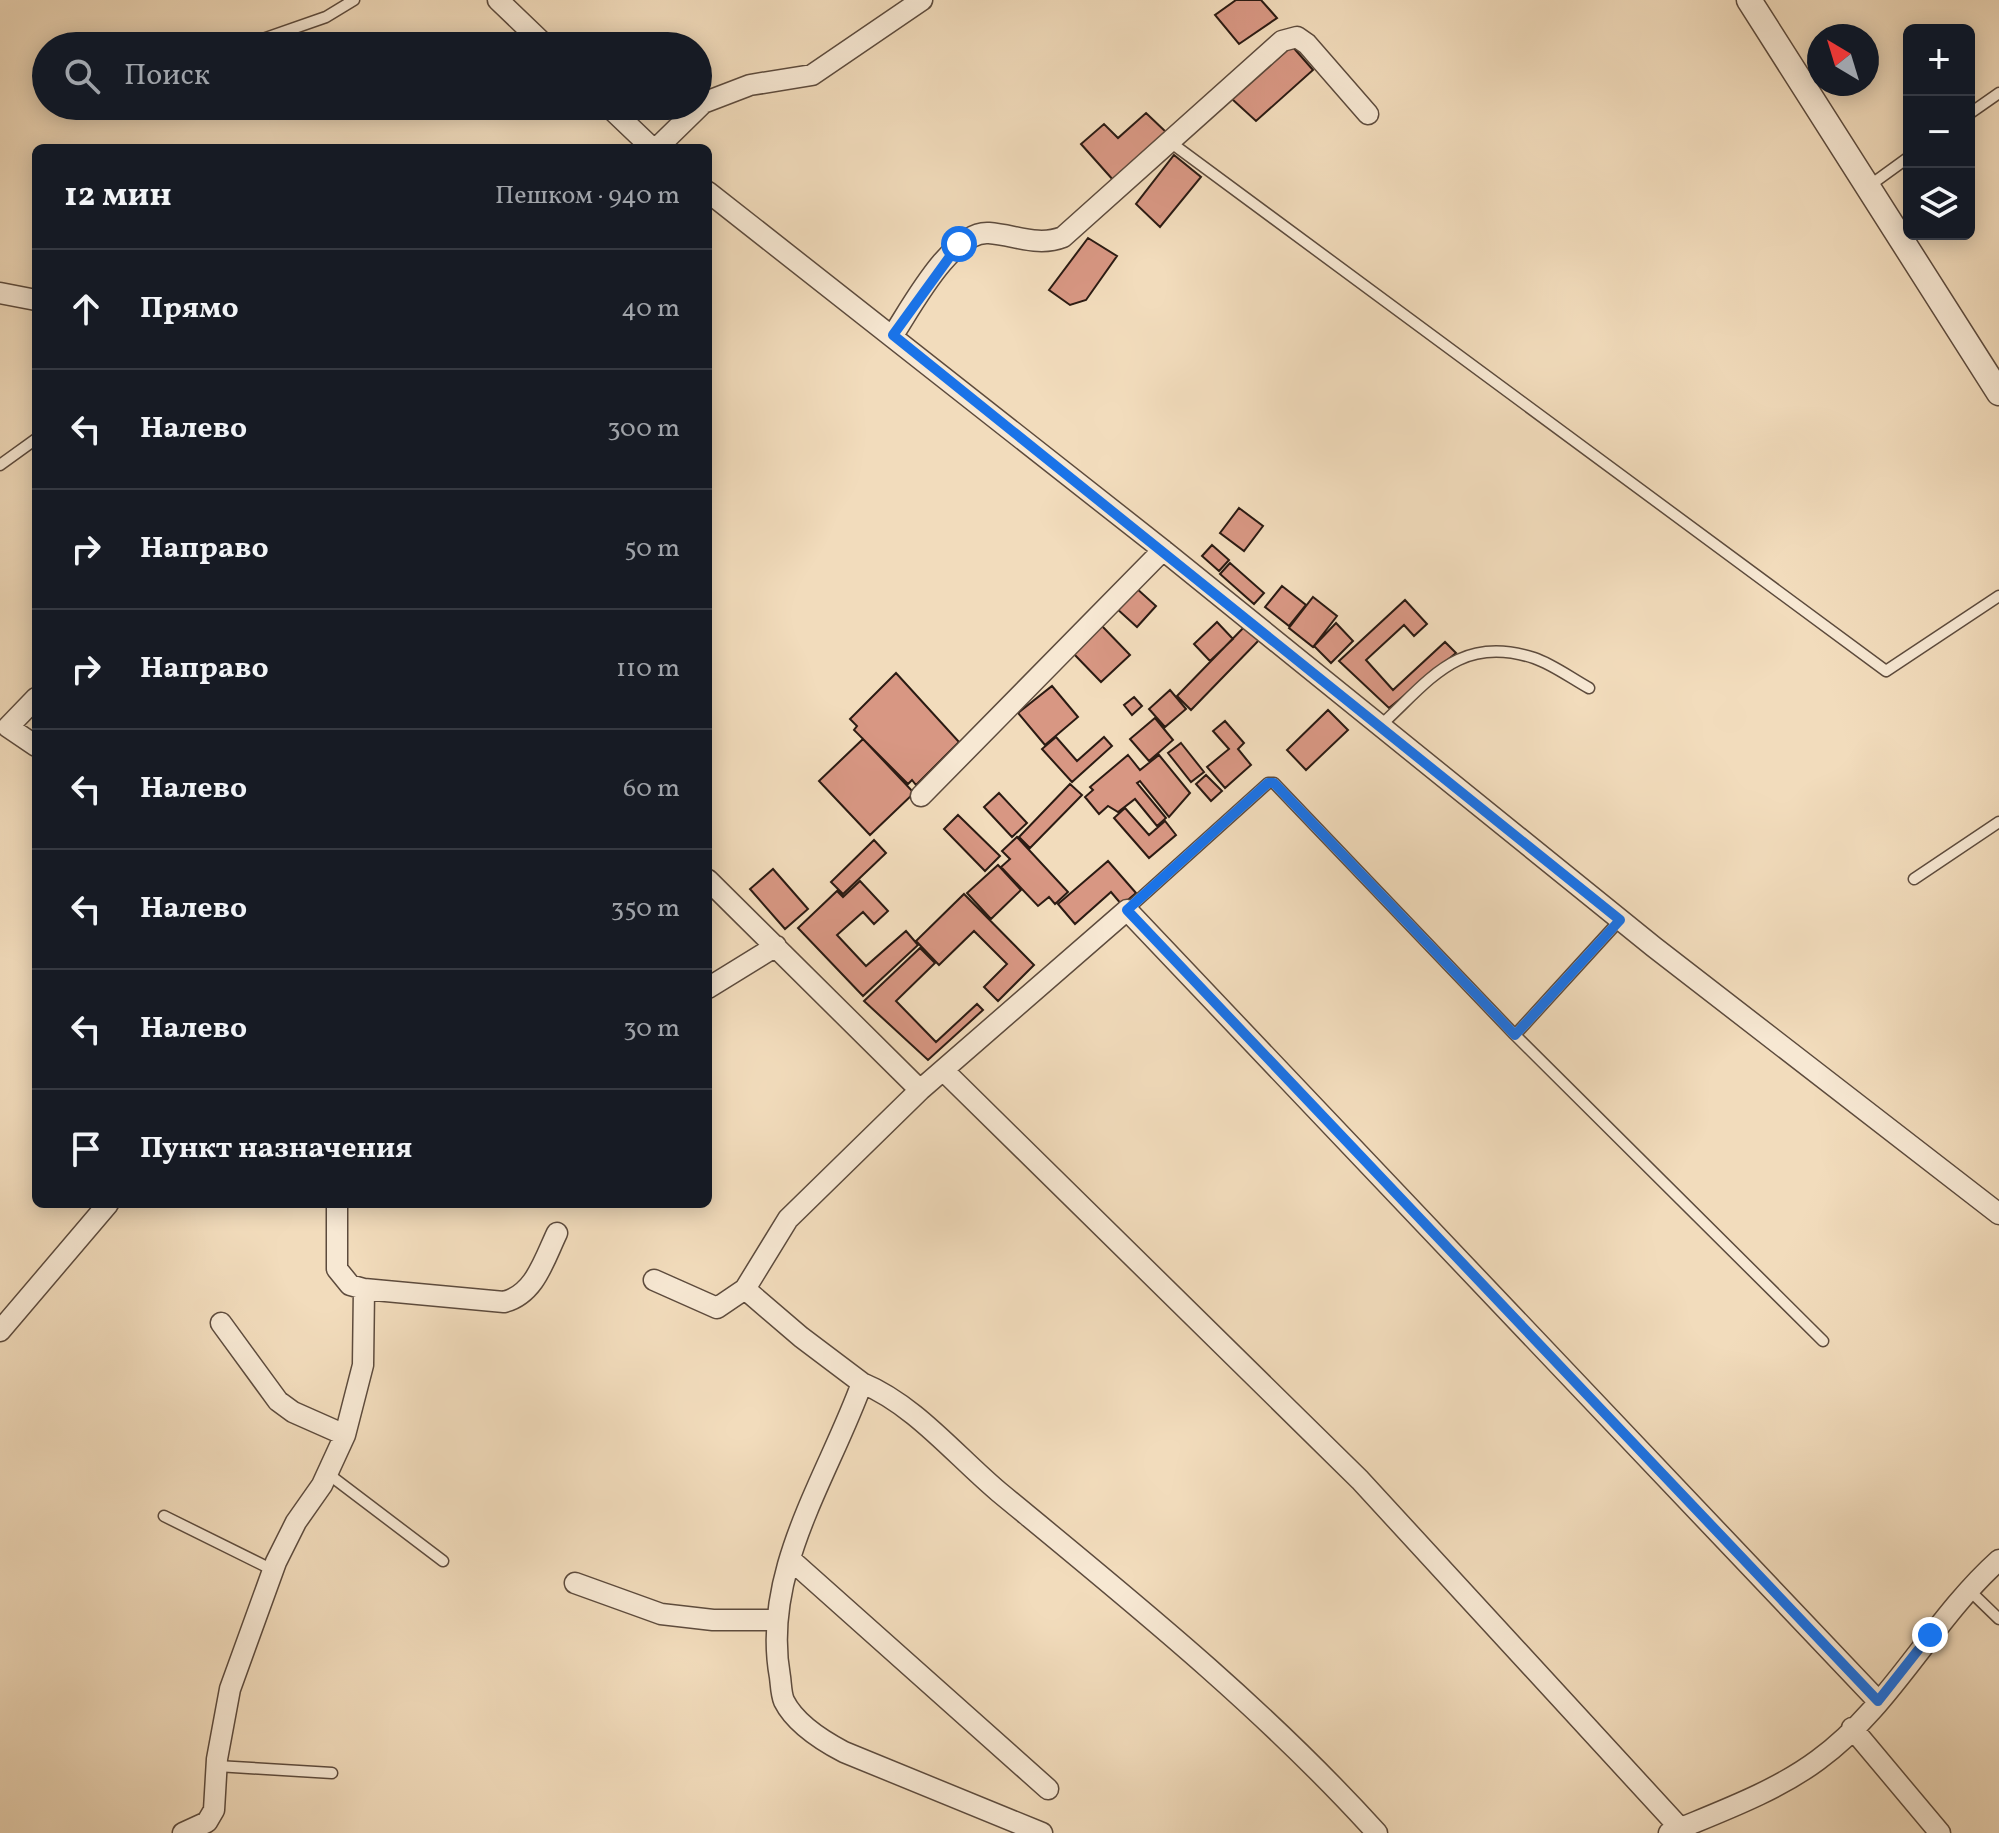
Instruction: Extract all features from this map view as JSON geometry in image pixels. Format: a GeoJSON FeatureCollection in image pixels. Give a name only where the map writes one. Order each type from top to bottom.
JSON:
{"type":"FeatureCollection","features":[{"type":"Feature","properties":{"kind":"street"},"geometry":{"type":"LineString","coordinates":[[498,0],[531,32]]}},
{"type":"Feature","properties":{"kind":"street"},"geometry":{"type":"LineString","coordinates":[[712,100],[750,85],[812,75],[922,0]]}},
{"type":"Feature","properties":{"kind":"street"},"geometry":{"type":"LineString","coordinates":[[1749,0],[1999,393]]}},
{"type":"Feature","properties":{"kind":"street"},"geometry":{"type":"LineString","coordinates":[[893,335],[959,244],[984,232],[1046,244],[1063,237],[1282,41],[1297,37],[1307,44],[1368,114]]}},
{"type":"Feature","properties":{"kind":"street"},"geometry":{"type":"LineString","coordinates":[[623,120],[650,144]]}},
{"type":"Feature","properties":{"kind":"street"},"geometry":{"type":"LineString","coordinates":[[658,144],[684,120]]}},
{"type":"Feature","properties":{"kind":"street"},"geometry":{"type":"LineString","coordinates":[[712,195],[1163,550],[1620,920],[1999,1214]]}},
{"type":"Feature","properties":{"kind":"street"},"geometry":{"type":"LineString","coordinates":[[0,293],[32,299]]}},
{"type":"Feature","properties":{"kind":"street"},"geometry":{"type":"LineString","coordinates":[[921,796],[1163,550]]}},
{"type":"Feature","properties":{"kind":"street"},"geometry":{"type":"LineString","coordinates":[[32,702],[4,732],[32,744]]}},
{"type":"Feature","properties":{"kind":"street"},"geometry":{"type":"LineString","coordinates":[[712,884],[920,1090]]}},
{"type":"Feature","properties":{"kind":"street"},"geometry":{"type":"LineString","coordinates":[[654,1280],[717,1308],[745,1289],[788,1219],[920,1090],[1127,910],[1878,1701]]}},
{"type":"Feature","properties":{"kind":"street"},"geometry":{"type":"LineString","coordinates":[[712,986],[776,946]]}},
{"type":"Feature","properties":{"kind":"street"},"geometry":{"type":"LineString","coordinates":[[944,1071],[1360,1480],[1675,1831],[1819,1760],[1878,1701],[1967,1588],[1999,1560]]}},
{"type":"Feature","properties":{"kind":"street"},"geometry":{"type":"LineString","coordinates":[[0,1331],[105,1208]]}},
{"type":"Feature","properties":{"kind":"street"},"geometry":{"type":"LineString","coordinates":[[333,1208],[337,1269],[350,1285],[364,1289],[504,1302],[517,1299],[530,1288],[557,1233]]}},
{"type":"Feature","properties":{"kind":"street"},"geometry":{"type":"LineString","coordinates":[[183,1833],[207,1822],[214,1810],[217,1766],[230,1689],[273,1570],[345,1435],[363,1365],[364,1289]]}},
{"type":"Feature","properties":{"kind":"street"},"geometry":{"type":"LineString","coordinates":[[745,1289],[862,1383],[889,1394],[987,1481],[1214,1670],[1377,1833]]}},
{"type":"Feature","properties":{"kind":"street"},"geometry":{"type":"LineString","coordinates":[[221,1323],[278,1401],[293,1412],[345,1435]]}},
{"type":"Feature","properties":{"kind":"street"},"geometry":{"type":"LineString","coordinates":[[862,1383],[847,1425],[818,1483],[790,1559],[775,1620],[784,1701],[823,1741],[998,1827],[1042,1833]]}},
{"type":"Feature","properties":{"kind":"street"},"geometry":{"type":"LineString","coordinates":[[790,1559],[1048,1789]]}},
{"type":"Feature","properties":{"kind":"street"},"geometry":{"type":"LineString","coordinates":[[575,1583],[661,1614],[713,1620],[775,1620]]}},
{"type":"Feature","properties":{"kind":"street"},"geometry":{"type":"LineString","coordinates":[[1852,1728],[1940,1833]]}},
{"type":"Feature","properties":{"kind":"lane"},"geometry":{"type":"LineString","coordinates":[[283,32],[326,17],[354,0]]}},
{"type":"Feature","properties":{"kind":"lane"},"geometry":{"type":"LineString","coordinates":[[1975,110],[1999,93]]}},
{"type":"Feature","properties":{"kind":"lane"},"geometry":{"type":"LineString","coordinates":[[1170,142],[1886,671],[1999,596]]}},
{"type":"Feature","properties":{"kind":"lane"},"geometry":{"type":"LineString","coordinates":[[1868,187],[1903,161]]}},
{"type":"Feature","properties":{"kind":"lane"},"geometry":{"type":"LineString","coordinates":[[0,465],[32,442]]}},
{"type":"Feature","properties":{"kind":"lane"},"geometry":{"type":"LineString","coordinates":[[1380,726],[1447,665],[1480,649],[1534,658],[1589,688]]}},
{"type":"Feature","properties":{"kind":"lane"},"geometry":{"type":"LineString","coordinates":[[1127,910],[1268,783],[1274,783],[1515,1035],[1823,1341]]}},
{"type":"Feature","properties":{"kind":"lane"},"geometry":{"type":"LineString","coordinates":[[1914,879],[1999,822]]}},
{"type":"Feature","properties":{"kind":"lane"},"geometry":{"type":"LineString","coordinates":[[1515,1035],[1620,920]]}},
{"type":"Feature","properties":{"kind":"lane"},"geometry":{"type":"LineString","coordinates":[[327,1473],[443,1561]]}},
{"type":"Feature","properties":{"kind":"lane"},"geometry":{"type":"LineString","coordinates":[[164,1516],[273,1570]]}},
{"type":"Feature","properties":{"kind":"lane"},"geometry":{"type":"LineString","coordinates":[[1967,1588],[1999,1619]]}},
{"type":"Feature","properties":{"kind":"lane"},"geometry":{"type":"LineString","coordinates":[[217,1766],[332,1773]]}},
{"type":"Feature","properties":{"kind":"building"},"geometry":{"type":"Polygon","coordinates":[[[1236,0],[1261,0],[1277,18],[1239,44],[1215,15],[1236,0]]]}},
{"type":"Feature","properties":{"kind":"building"},"geometry":{"type":"Polygon","coordinates":[[[1292,46],[1313,70],[1256,121],[1232,99],[1292,46]]]}},
{"type":"Feature","properties":{"kind":"building"},"geometry":{"type":"Polygon","coordinates":[[[1146,113],[1167,133],[1114,181],[1081,144],[1104,124],[1118,138],[1146,113]]]}},
{"type":"Feature","properties":{"kind":"building"},"geometry":{"type":"Polygon","coordinates":[[[1174,155],[1201,177],[1160,227],[1136,204],[1174,155]]]}},
{"type":"Feature","properties":{"kind":"building"},"geometry":{"type":"Polygon","coordinates":[[[1088,238],[1117,256],[1086,300],[1070,305],[1049,290],[1088,238]]]}},
{"type":"Feature","properties":{"kind":"building"},"geometry":{"type":"Polygon","coordinates":[[[1239,508],[1263,526],[1244,551],[1220,533],[1239,508]]]}},
{"type":"Feature","properties":{"kind":"building"},"geometry":{"type":"Polygon","coordinates":[[[1212,545],[1229,560],[1219,571],[1202,556],[1212,545]]]}},
{"type":"Feature","properties":{"kind":"building"},"geometry":{"type":"Polygon","coordinates":[[[1230,563],[1264,593],[1254,604],[1220,574],[1230,563]]]}},
{"type":"Feature","properties":{"kind":"building"},"geometry":{"type":"Polygon","coordinates":[[[1282,586],[1306,605],[1289,626],[1265,607],[1282,586]]]}},
{"type":"Feature","properties":{"kind":"building"},"geometry":{"type":"Polygon","coordinates":[[[1135,587],[1156,606],[1137,627],[1116,608],[1135,587]]]}},
{"type":"Feature","properties":{"kind":"building"},"geometry":{"type":"Polygon","coordinates":[[[1313,597],[1337,616],[1313,647],[1289,628],[1313,597]]]}},
{"type":"Feature","properties":{"kind":"building"},"geometry":{"type":"Polygon","coordinates":[[[1405,600],[1427,624],[1414,636],[1404,625],[1366,660],[1393,690],[1445,642],[1456,653],[1389,708],[1339,661],[1405,600]]]}},
{"type":"Feature","properties":{"kind":"building"},"geometry":{"type":"Polygon","coordinates":[[[1217,622],[1233,639],[1210,661],[1194,644],[1217,622]]]}},
{"type":"Feature","properties":{"kind":"building"},"geometry":{"type":"Polygon","coordinates":[[[1249,622],[1263,636],[1191,710],[1177,696],[1249,622]]]}},
{"type":"Feature","properties":{"kind":"building"},"geometry":{"type":"Polygon","coordinates":[[[1336,623],[1353,641],[1331,663],[1314,646],[1336,623]]]}},
{"type":"Feature","properties":{"kind":"building"},"geometry":{"type":"Polygon","coordinates":[[[1101,625],[1130,655],[1101,682],[1072,652],[1101,625]]]}},
{"type":"Feature","properties":{"kind":"building"},"geometry":{"type":"Polygon","coordinates":[[[896,673],[959,742],[916,785],[912,780],[908,784],[854,730],[857,726],[850,719],[896,673]]]}},
{"type":"Feature","properties":{"kind":"building"},"geometry":{"type":"Polygon","coordinates":[[[1052,686],[1078,717],[1045,745],[1018,713],[1052,686]]]}},
{"type":"Feature","properties":{"kind":"building"},"geometry":{"type":"Polygon","coordinates":[[[1170,690],[1186,709],[1165,727],[1149,709],[1170,690]]]}},
{"type":"Feature","properties":{"kind":"building"},"geometry":{"type":"Polygon","coordinates":[[[1134,697],[1142,706],[1132,715],[1124,705],[1134,697]]]}},
{"type":"Feature","properties":{"kind":"building"},"geometry":{"type":"Polygon","coordinates":[[[1328,710],[1348,730],[1306,770],[1287,750],[1328,710]]]}},
{"type":"Feature","properties":{"kind":"building"},"geometry":{"type":"Polygon","coordinates":[[[1155,718],[1173,740],[1149,761],[1130,739],[1155,718]]]}},
{"type":"Feature","properties":{"kind":"building"},"geometry":{"type":"Polygon","coordinates":[[[1225,721],[1244,743],[1238,749],[1251,765],[1225,788],[1207,767],[1229,749],[1213,731],[1225,721]]]}},
{"type":"Feature","properties":{"kind":"building"},"geometry":{"type":"Polygon","coordinates":[[[1056,737],[1077,761],[1104,737],[1112,746],[1072,782],[1042,749],[1056,737]]]}},
{"type":"Feature","properties":{"kind":"building"},"geometry":{"type":"Polygon","coordinates":[[[863,739],[914,793],[870,835],[819,781],[863,739]]]}},
{"type":"Feature","properties":{"kind":"building"},"geometry":{"type":"Polygon","coordinates":[[[1181,743],[1204,772],[1191,782],[1168,753],[1181,743]]]}},
{"type":"Feature","properties":{"kind":"building"},"geometry":{"type":"Polygon","coordinates":[[[1128,755],[1140,770],[1159,755],[1190,793],[1169,817],[1140,781],[1137,783],[1166,818],[1157,826],[1135,799],[1118,812],[1108,806],[1099,814],[1085,797],[1093,790],[1090,787],[1128,755]]]}},
{"type":"Feature","properties":{"kind":"building"},"geometry":{"type":"Polygon","coordinates":[[[1206,775],[1222,791],[1211,801],[1196,784],[1206,775]]]}},
{"type":"Feature","properties":{"kind":"building"},"geometry":{"type":"Polygon","coordinates":[[[1070,784],[1082,795],[1030,848],[1019,837],[1070,784]]]}},
{"type":"Feature","properties":{"kind":"building"},"geometry":{"type":"Polygon","coordinates":[[[999,793],[1027,823],[1012,837],[984,807],[999,793]]]}},
{"type":"Feature","properties":{"kind":"building"},"geometry":{"type":"Polygon","coordinates":[[[1125,808],[1149,835],[1165,821],[1176,835],[1149,858],[1114,818],[1125,808]]]}},
{"type":"Feature","properties":{"kind":"building"},"geometry":{"type":"Polygon","coordinates":[[[958,815],[1000,856],[985,871],[944,829],[958,815]]]}},
{"type":"Feature","properties":{"kind":"building"},"geometry":{"type":"Polygon","coordinates":[[[1017,837],[1068,892],[1055,904],[1049,897],[1038,906],[1001,867],[1010,859],[1002,851],[1017,837]]]}},
{"type":"Feature","properties":{"kind":"building"},"geometry":{"type":"Polygon","coordinates":[[[874,840],[886,853],[843,894],[831,882],[874,840]]]}},
{"type":"Feature","properties":{"kind":"building"},"geometry":{"type":"Polygon","coordinates":[[[1108,861],[1136,893],[1122,905],[1111,892],[1075,924],[1058,904],[1108,861]]]}},
{"type":"Feature","properties":{"kind":"building"},"geometry":{"type":"Polygon","coordinates":[[[998,865],[1021,890],[991,919],[967,893],[998,865]]]}},
{"type":"Feature","properties":{"kind":"building"},"geometry":{"type":"Polygon","coordinates":[[[773,869],[808,909],[785,929],[750,889],[773,869]]]}},
{"type":"Feature","properties":{"kind":"building"},"geometry":{"type":"Polygon","coordinates":[[[860,881],[888,911],[874,924],[863,912],[837,935],[866,966],[906,931],[918,945],[863,996],[798,928],[837,891],[843,897],[860,881]]]}},
{"type":"Feature","properties":{"kind":"building"},"geometry":{"type":"Polygon","coordinates":[[[964,894],[1034,965],[998,1001],[984,987],[1007,964],[974,931],[939,965],[916,941],[964,894]]]}},
{"type":"Feature","properties":{"kind":"building"},"geometry":{"type":"Polygon","coordinates":[[[920,948],[935,963],[896,1001],[936,1042],[977,1004],[983,1010],[928,1060],[864,1001],[920,948]]]}},
{"type":"Feature","properties":{"kind":"route"},"geometry":{"type":"LineString","coordinates":[[959,244],[940,266],[893,335],[1620,920],[1515,1035],[1274,783],[1268,783],[1127,910],[1878,1701],[1930,1635]]}}]}
